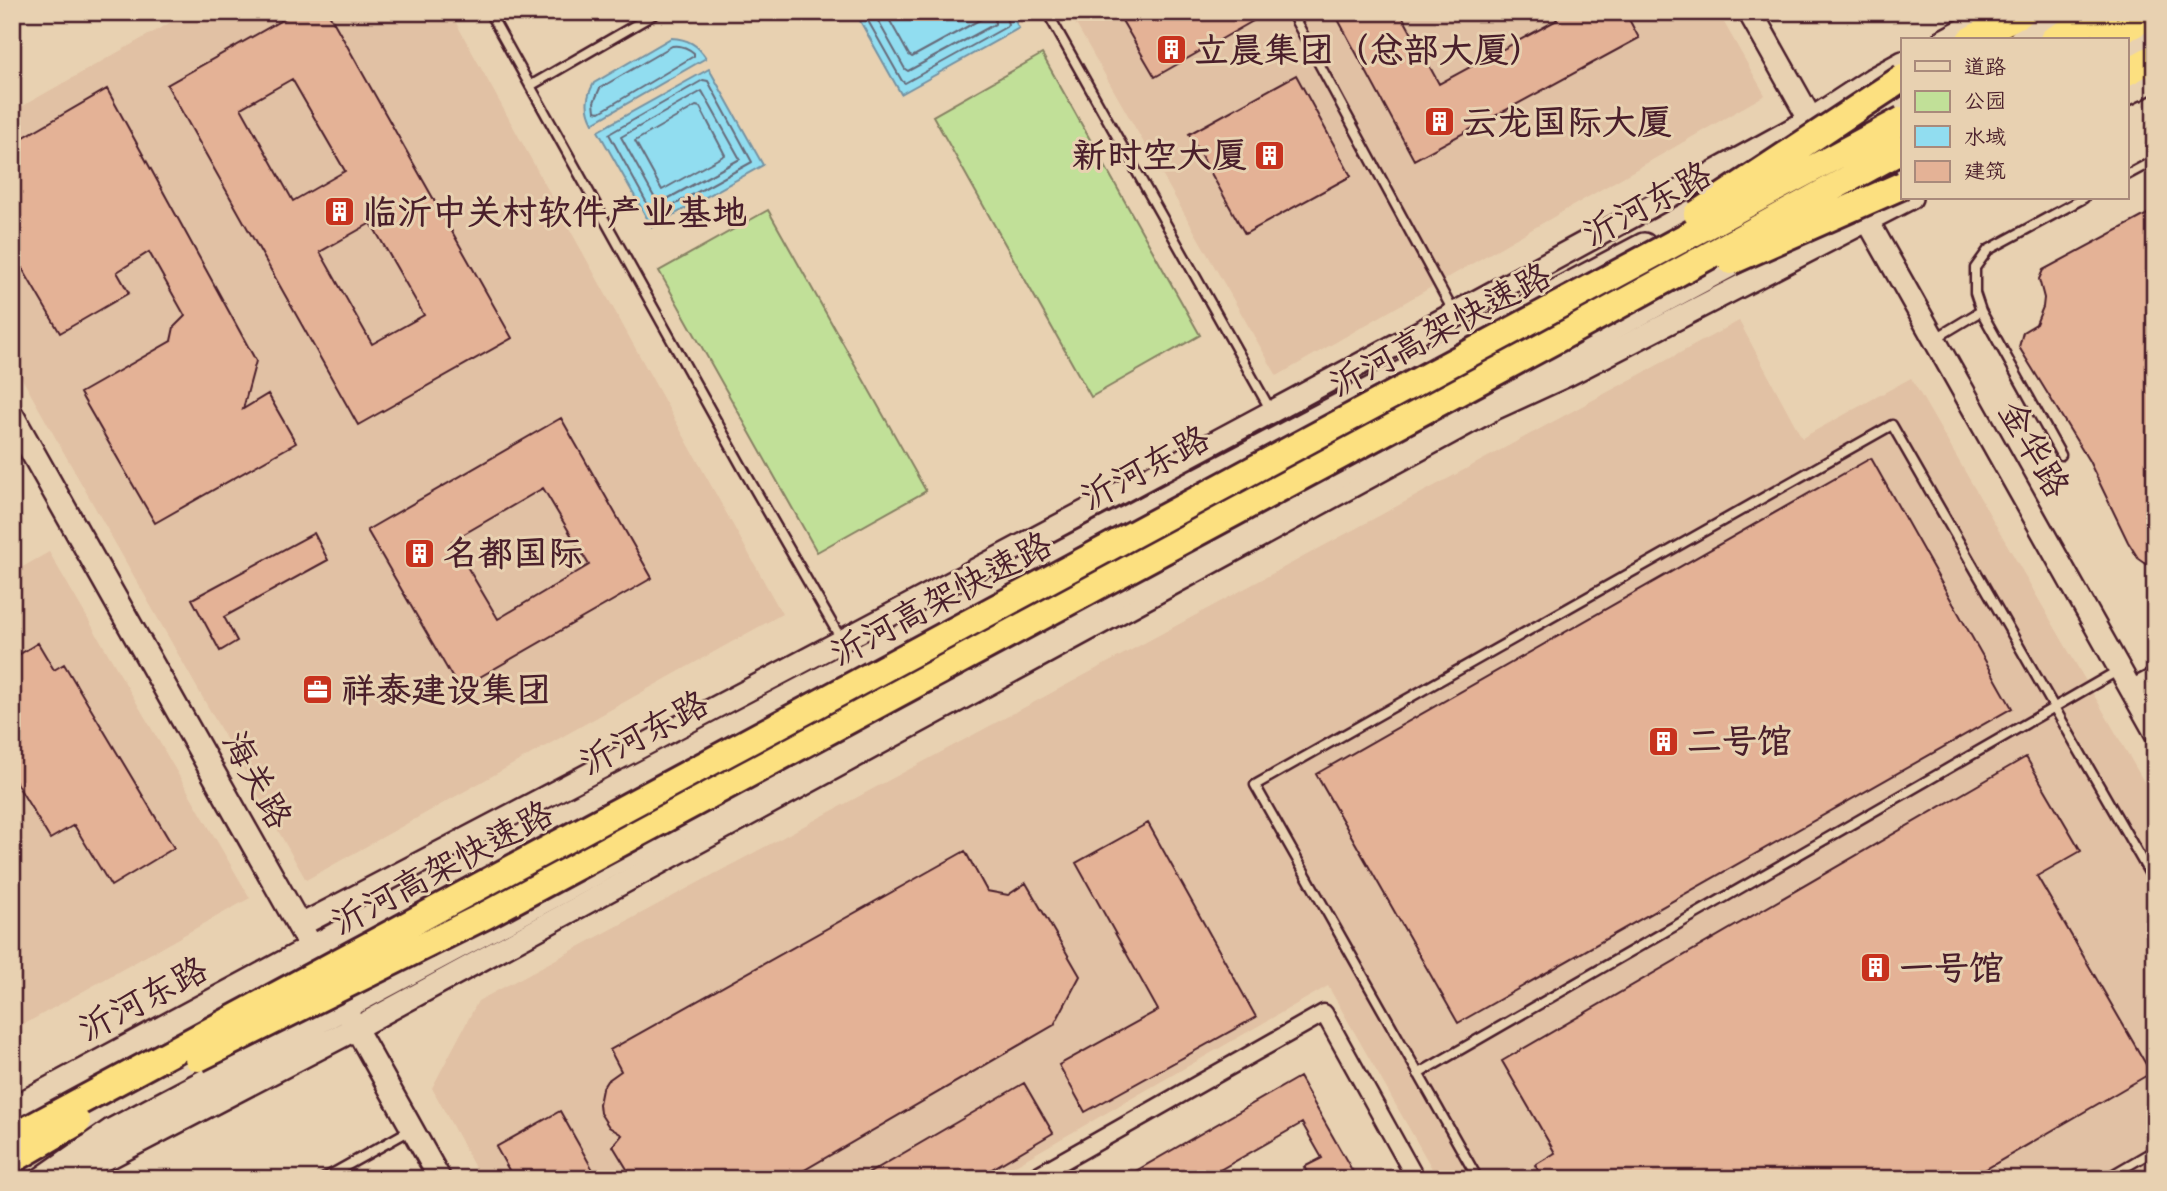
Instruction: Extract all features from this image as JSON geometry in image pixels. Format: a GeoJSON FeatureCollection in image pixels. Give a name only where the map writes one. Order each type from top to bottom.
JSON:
{"type":"FeatureCollection","features":[{"type":"Feature","properties":{"kind":"highway"},"geometry":{"type":"LineString","coordinates":[[1974,38],[2023,12]]}},
{"type":"Feature","properties":{"kind":"highway"},"geometry":{"type":"LineString","coordinates":[[2057,38],[2105,12]]}},
{"type":"Feature","properties":{"kind":"highway"},"geometry":{"type":"LineString","coordinates":[[2108,38],[2155,13]]}},
{"type":"Feature","properties":{"kind":"highway"},"geometry":{"type":"LineString","coordinates":[[2135,84],[2155,57]]}},
{"type":"Feature","properties":{"kind":"highway"},"geometry":{"type":"LineString","coordinates":[[1556,308],[1901,79]]}},
{"type":"Feature","properties":{"kind":"highway","name":"沂河高架快速路"},"geometry":{"type":"LineString","coordinates":[[12,1138],[1901,121]]}},
{"type":"Feature","properties":{"kind":"highway","name":"沂河高架快速路"},"geometry":{"type":"LineString","coordinates":[[12,1160],[167,1073],[486,915],[1566,334],[1901,150]]}},
{"type":"Feature","properties":{"kind":"highway"},"geometry":{"type":"LineString","coordinates":[[1566,334],[1901,186]]}},
{"type":"Feature","properties":{"kind":"main road"},"geometry":{"type":"LineString","coordinates":[[1750,12],[1854,198]]}},
{"type":"Feature","properties":{"kind":"main road"},"geometry":{"type":"LineString","coordinates":[[2025,38],[2071,12]]}},
{"type":"Feature","properties":{"kind":"main road"},"geometry":{"type":"LineString","coordinates":[[2128,51],[2155,37]]}},
{"type":"Feature","properties":{"kind":"main road","name":"沂河东路"},"geometry":{"type":"LineString","coordinates":[[12,1109],[311,948],[1901,107]]}},
{"type":"Feature","properties":{"kind":"main road"},"geometry":{"type":"LineString","coordinates":[[44,1178],[111,1131],[350,1018],[1404,440],[1901,173]]}},
{"type":"Feature","properties":{"kind":"main road","name":"海关路"},"geometry":{"type":"LineString","coordinates":[[12,416],[350,1018]]}},
{"type":"Feature","properties":{"kind":"main road"},"geometry":{"type":"LineString","coordinates":[[1404,440],[1453,432]]}},
{"type":"Feature","properties":{"kind":"street"},"geometry":{"type":"LineString","coordinates":[[1948,38],[1995,12]]}},
{"type":"Feature","properties":{"kind":"street"},"geometry":{"type":"LineString","coordinates":[[299,926],[843,642],[1272,413],[1811,119],[1901,63]]}},
{"type":"Feature","properties":{"kind":"street","name":"金华路"},"geometry":{"type":"LineString","coordinates":[[1854,198],[2155,732]]}},
{"type":"Feature","properties":{"kind":"street"},"geometry":{"type":"LineString","coordinates":[[350,1018],[1494,410],[1568,375],[1907,200]]}},
{"type":"Feature","properties":{"kind":"street"},"geometry":{"type":"LineString","coordinates":[[2132,691],[2155,679]]}},
{"type":"Feature","properties":{"kind":"street"},"geometry":{"type":"LineString","coordinates":[[1031,1179],[1324,1013],[1416,1179]]}},
{"type":"Feature","properties":{"kind":"street","name":"海关路"},"geometry":{"type":"LineString","coordinates":[[350,1018],[440,1179]]}},
{"type":"Feature","properties":{"kind":"lane"},"geometry":{"type":"LineString","coordinates":[[489,12],[742,467],[843,642]]}},
{"type":"Feature","properties":{"kind":"lane"},"geometry":{"type":"LineString","coordinates":[[530,86],[658,12]]}},
{"type":"Feature","properties":{"kind":"lane"},"geometry":{"type":"LineString","coordinates":[[1047,12],[1272,413]]}},
{"type":"Feature","properties":{"kind":"lane"},"geometry":{"type":"LineString","coordinates":[[1291,12],[1454,313]]}},
{"type":"Feature","properties":{"kind":"lane"},"geometry":{"type":"LineString","coordinates":[[2128,174],[2155,160]]}},
{"type":"Feature","properties":{"kind":"lane"},"geometry":{"type":"LineString","coordinates":[[2061,455],[1981,311],[1975,293],[1975,268],[1988,250],[2080,200]]}},
{"type":"Feature","properties":{"kind":"lane"},"geometry":{"type":"LineString","coordinates":[[1934,339],[1981,311]]}},
{"type":"Feature","properties":{"kind":"lane"},"geometry":{"type":"LineString","coordinates":[[1478,1179],[1255,785],[1892,425],[2155,883]]}},
{"type":"Feature","properties":{"kind":"lane"},"geometry":{"type":"LineString","coordinates":[[1419,1074],[2120,669]]}},
{"type":"Feature","properties":{"kind":"lane"},"geometry":{"type":"LineString","coordinates":[[323,1179],[412,1129]]}},
{"type":"Feature","properties":{"kind":"lane"},"geometry":{"type":"LineString","coordinates":[[2105,1179],[2155,1150]]}},
{"type":"Feature","properties":{"kind":"shaded area"},"geometry":{"type":"Polygon","coordinates":[[[189,12],[450,12],[782,614],[306,880],[12,361],[12,112],[189,12]]]}},
{"type":"Feature","properties":{"kind":"shaded area"},"geometry":{"type":"Polygon","coordinates":[[[1069,12],[1718,12],[1765,95],[1277,376],[1069,12]]]}},
{"type":"Feature","properties":{"kind":"shaded area"},"geometry":{"type":"Polygon","coordinates":[[[1739,321],[1802,438],[1911,378],[2155,801],[2155,1179],[1438,1179],[1328,986],[991,1179],[481,1179],[432,1088],[478,1001],[1739,321]]]}},
{"type":"Feature","properties":{"kind":"shaded area"},"geometry":{"type":"Polygon","coordinates":[[[49,552],[250,898],[12,1031],[12,573],[49,552]]]}},
{"type":"Feature","properties":{"kind":"green space"},"geometry":{"type":"Polygon","coordinates":[[[1042,54],[1200,335],[1091,397],[933,116],[1042,54]]]}},
{"type":"Feature","properties":{"kind":"green space"},"geometry":{"type":"Polygon","coordinates":[[[768,210],[926,491],[817,552],[659,271],[768,210]]]}},
{"type":"Feature","properties":{"kind":"water"},"geometry":{"type":"Polygon","coordinates":[[[855,12],[1010,12],[1019,28],[901,94],[855,12]]]}},
{"type":"Feature","properties":{"kind":"water"},"geometry":{"type":"Polygon","coordinates":[[[671,38],[692,43],[706,58],[593,123],[588,103],[594,83],[671,38]]]}},
{"type":"Feature","properties":{"kind":"water"},"geometry":{"type":"Polygon","coordinates":[[[709,69],[763,165],[652,227],[598,131],[709,69]]]}},
{"type":"Feature","properties":{"kind":"building","name":"临沂中关村软件产业基地"},"geometry":{"type":"Polygon","coordinates":[[[296,12],[328,12],[512,338],[358,425],[167,85],[296,12]],[[292,79],[241,108],[293,201],[345,171],[292,79]],[[371,223],[320,252],[372,344],[424,315],[371,223]]]}},
{"type":"Feature","properties":{"kind":"building","name":"立晨集团（总部大厦）"},"geometry":{"type":"Polygon","coordinates":[[[1117,12],[1152,12],[1158,22],[1174,12],[1247,12],[1253,21],[1155,77],[1117,12]]]}},
{"type":"Feature","properties":{"kind":"building","name":"云龙国际大厦"},"geometry":{"type":"Polygon","coordinates":[[[1334,12],[1400,12],[1439,84],[1557,20],[1553,12],[1625,12],[1639,38],[1414,160],[1334,12]]]}},
{"type":"Feature","properties":{"kind":"building","name":"新时空大厦"},"geometry":{"type":"Polygon","coordinates":[[[1296,75],[1351,176],[1245,234],[1189,134],[1296,75]]]}},
{"type":"Feature","properties":{"kind":"building"},"geometry":{"type":"Polygon","coordinates":[[[107,89],[256,361],[243,409],[268,394],[296,443],[155,523],[80,393],[171,341],[174,327],[185,316],[149,252],[117,272],[129,293],[60,333],[12,251],[12,144],[107,89]]]}},
{"type":"Feature","properties":{"kind":"building"},"geometry":{"type":"Polygon","coordinates":[[[2155,210],[2155,570],[2138,558],[2128,542],[2089,461],[2019,347],[2023,332],[2036,324],[2043,307],[2044,298],[2039,279],[2043,270],[2155,210]]]}},
{"type":"Feature","properties":{"kind":"building","name":"名都国际"},"geometry":{"type":"Polygon","coordinates":[[[561,418],[652,578],[459,689],[367,530],[561,418]],[[543,488],[452,541],[498,619],[589,565],[543,488]]]}},
{"type":"Feature","properties":{"kind":"building","name":"二号馆"},"geometry":{"type":"Polygon","coordinates":[[[1871,458],[2012,708],[1458,1023],[1316,774],[1871,458]]]}},
{"type":"Feature","properties":{"kind":"building"},"geometry":{"type":"Polygon","coordinates":[[[314,533],[328,560],[224,617],[237,641],[220,651],[192,599],[314,533]]]}},
{"type":"Feature","properties":{"kind":"building"},"geometry":{"type":"Polygon","coordinates":[[[38,643],[54,670],[64,664],[174,848],[111,886],[74,825],[50,839],[12,776],[12,659],[38,643]]]}},
{"type":"Feature","properties":{"kind":"building","name":"一号馆"},"geometry":{"type":"Polygon","coordinates":[[[2026,757],[2081,851],[2037,876],[2151,1073],[1969,1179],[1543,1179],[1535,1165],[1555,1153],[1502,1061],[2026,757]]]}},
{"type":"Feature","properties":{"kind":"building"},"geometry":{"type":"Polygon","coordinates":[[[1148,823],[1256,1017],[1085,1112],[1059,1065],[1158,1010],[1076,863],[1148,823]]]}},
{"type":"Feature","properties":{"kind":"building"},"geometry":{"type":"Polygon","coordinates":[[[965,851],[987,891],[1008,895],[1026,883],[1080,976],[1054,1025],[789,1179],[633,1179],[613,1146],[622,1135],[609,1127],[600,1113],[602,1089],[607,1081],[621,1071],[610,1050],[965,851]]]}},
{"type":"Feature","properties":{"kind":"building"},"geometry":{"type":"Polygon","coordinates":[[[1299,1077],[1357,1179],[1311,1179],[1304,1167],[1322,1158],[1302,1123],[1204,1179],[1122,1179],[1299,1077]]]}},
{"type":"Feature","properties":{"kind":"building"},"geometry":{"type":"Polygon","coordinates":[[[1024,1083],[1053,1133],[975,1179],[859,1179],[1024,1083]]]}},
{"type":"Feature","properties":{"kind":"building"},"geometry":{"type":"Polygon","coordinates":[[[560,1111],[598,1179],[514,1179],[496,1147],[560,1111]]]}},
{"type":"Feature","properties":{"kind":"place","name":"立晨集团（总部大厦）"},"geometry":{"type":"Point","coordinates":[1171,50]}},
{"type":"Feature","properties":{"kind":"place","name":"云龙国际大厦"},"geometry":{"type":"Point","coordinates":[1439,122]}},
{"type":"Feature","properties":{"kind":"place","name":"新时空大厦"},"geometry":{"type":"Point","coordinates":[1270,155]}},
{"type":"Feature","properties":{"kind":"place","name":"临沂中关村软件产业基地"},"geometry":{"type":"Point","coordinates":[339,212]}},
{"type":"Feature","properties":{"kind":"place","name":"名都国际"},"geometry":{"type":"Point","coordinates":[420,553]}},
{"type":"Feature","properties":{"kind":"place","name":"祥泰建设集团"},"geometry":{"type":"Point","coordinates":[318,690]}},
{"type":"Feature","properties":{"kind":"place","name":"二号馆"},"geometry":{"type":"Point","coordinates":[1664,741]}},
{"type":"Feature","properties":{"kind":"place","name":"一号馆"},"geometry":{"type":"Point","coordinates":[1876,968]}}]}
